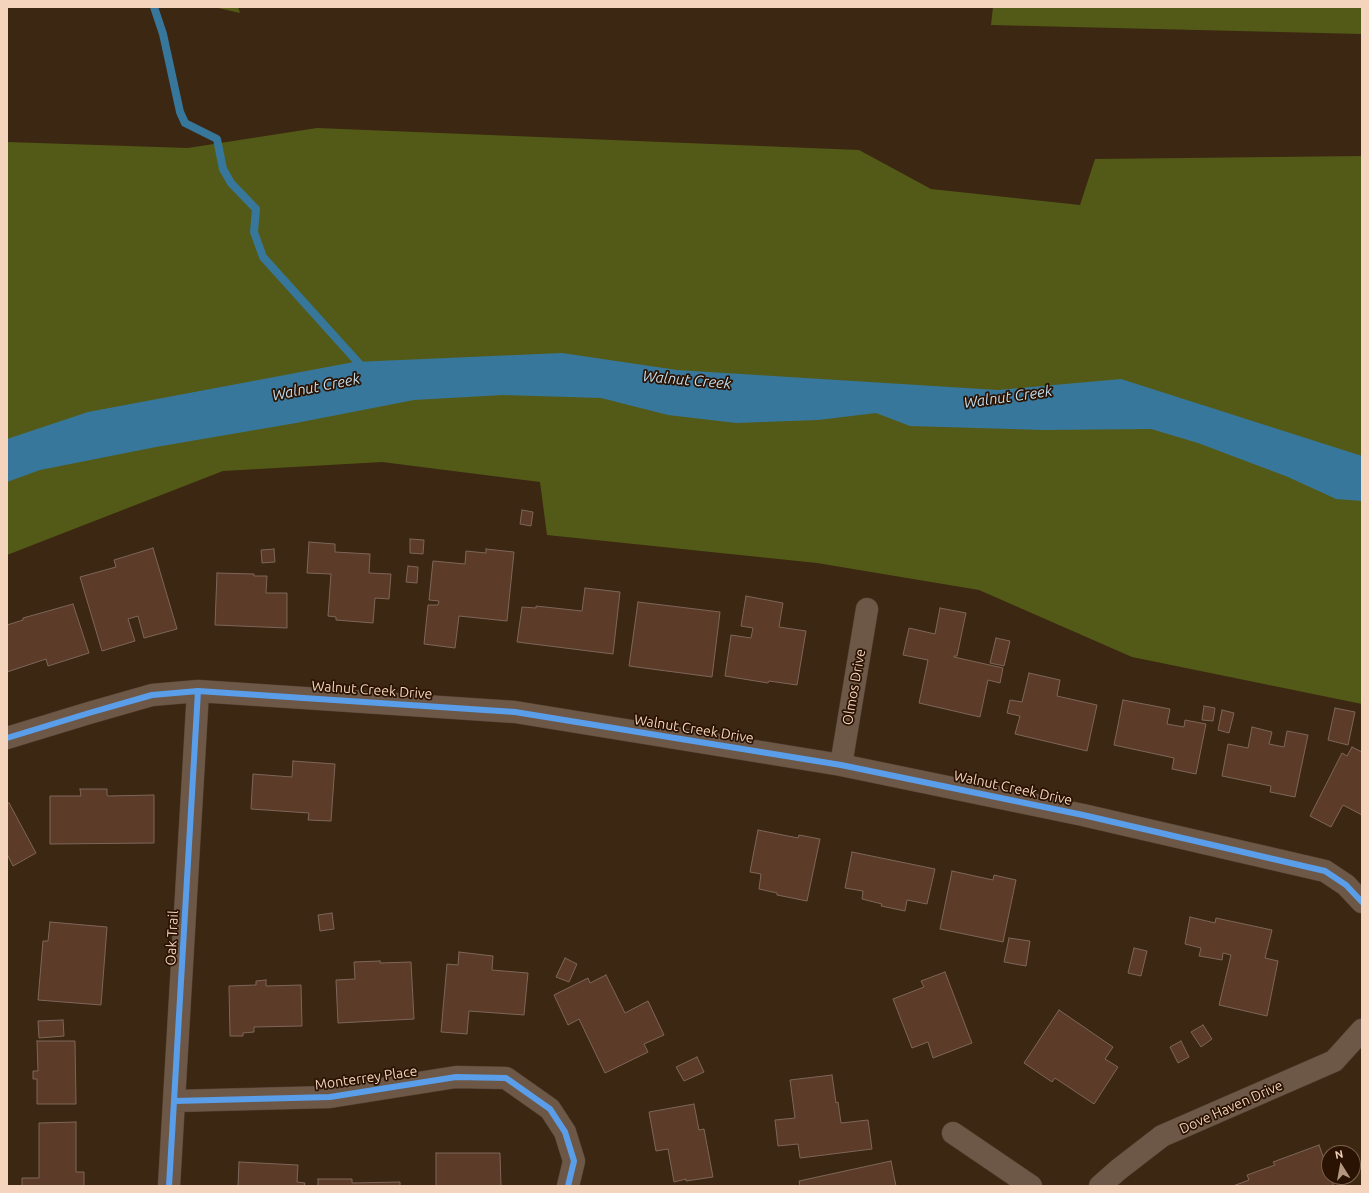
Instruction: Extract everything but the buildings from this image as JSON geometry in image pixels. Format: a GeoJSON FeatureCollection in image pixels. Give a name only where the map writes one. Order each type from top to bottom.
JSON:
{"type":"FeatureCollection","features":[{"type":"Feature","properties":{"kind":"street","name":"Olmos Drive"},"geometry":{"type":"LineString","coordinates":[[841,765],[867,609]]}},
{"type":"Feature","properties":{"kind":"street","name":"Walnut Creek Drive"},"geometry":{"type":"LineString","coordinates":[[7,738],[152,696],[198,691],[514,712],[841,765],[1083,815],[1325,871],[1346,885],[1362,902]]}},
{"type":"Feature","properties":{"kind":"street","name":"Oak Trail"},"geometry":{"type":"LineString","coordinates":[[169,1186],[198,691]]}},
{"type":"Feature","properties":{"kind":"street","name":"Dove Haven Drive"},"geometry":{"type":"LineString","coordinates":[[1100,1186],[1162,1136],[1334,1061],[1362,1030]]}},
{"type":"Feature","properties":{"kind":"street","name":"Monterrey Place"},"geometry":{"type":"LineString","coordinates":[[175,1101],[330,1097],[456,1077],[506,1078],[550,1109],[566,1132],[574,1161],[568,1186]]}},
{"type":"Feature","properties":{"kind":"street"},"geometry":{"type":"LineString","coordinates":[[953,1133],[1031,1186]]}},
{"type":"Feature","properties":{"kind":"green space"},"geometry":{"type":"Polygon","coordinates":[[[214,7],[238,7],[240,13],[214,7]]]}},
{"type":"Feature","properties":{"kind":"green space"},"geometry":{"type":"Polygon","coordinates":[[[993,7],[1362,7],[1362,34],[991,25],[993,7]]]}},
{"type":"Feature","properties":{"kind":"green space"},"geometry":{"type":"Polygon","coordinates":[[[317,128],[859,150],[931,189],[1080,205],[1095,159],[1362,156],[1362,704],[1132,657],[979,590],[817,563],[547,535],[540,482],[382,462],[223,471],[7,555],[7,142],[188,148],[317,128]]]}},
{"type":"Feature","properties":{"kind":"water","name":"Walnut Creek"},"geometry":{"type":"Polygon","coordinates":[[[562,353],[677,370],[998,390],[1121,379],[1362,456],[1362,501],[1336,499],[1288,477],[1198,443],[1151,429],[1044,430],[910,426],[876,413],[818,420],[736,423],[668,415],[601,398],[503,395],[414,400],[296,423],[156,447],[40,470],[7,482],[7,439],[88,412],[354,362],[562,353]]]}},
{"type":"Feature","properties":{"kind":"waterway","name":"Walnut Creek"},"geometry":{"type":"LineString","coordinates":[[154,7],[163,34],[180,112],[185,123],[217,139],[223,169],[231,183],[256,209],[254,232],[263,257],[364,369]]}},
{"type":"Feature","properties":{"kind":"cycle path"},"geometry":{"type":"LineString","coordinates":[[7,738],[152,695],[198,691],[515,712],[841,765],[1083,815],[1325,871],[1346,885],[1362,902]]}},
{"type":"Feature","properties":{"kind":"cycle path"},"geometry":{"type":"LineString","coordinates":[[169,1186],[198,691]]}},
{"type":"Feature","properties":{"kind":"cycle path"},"geometry":{"type":"LineString","coordinates":[[175,1101],[330,1097],[456,1077],[506,1078],[550,1109],[565,1132],[574,1161],[568,1186]]}}]}
